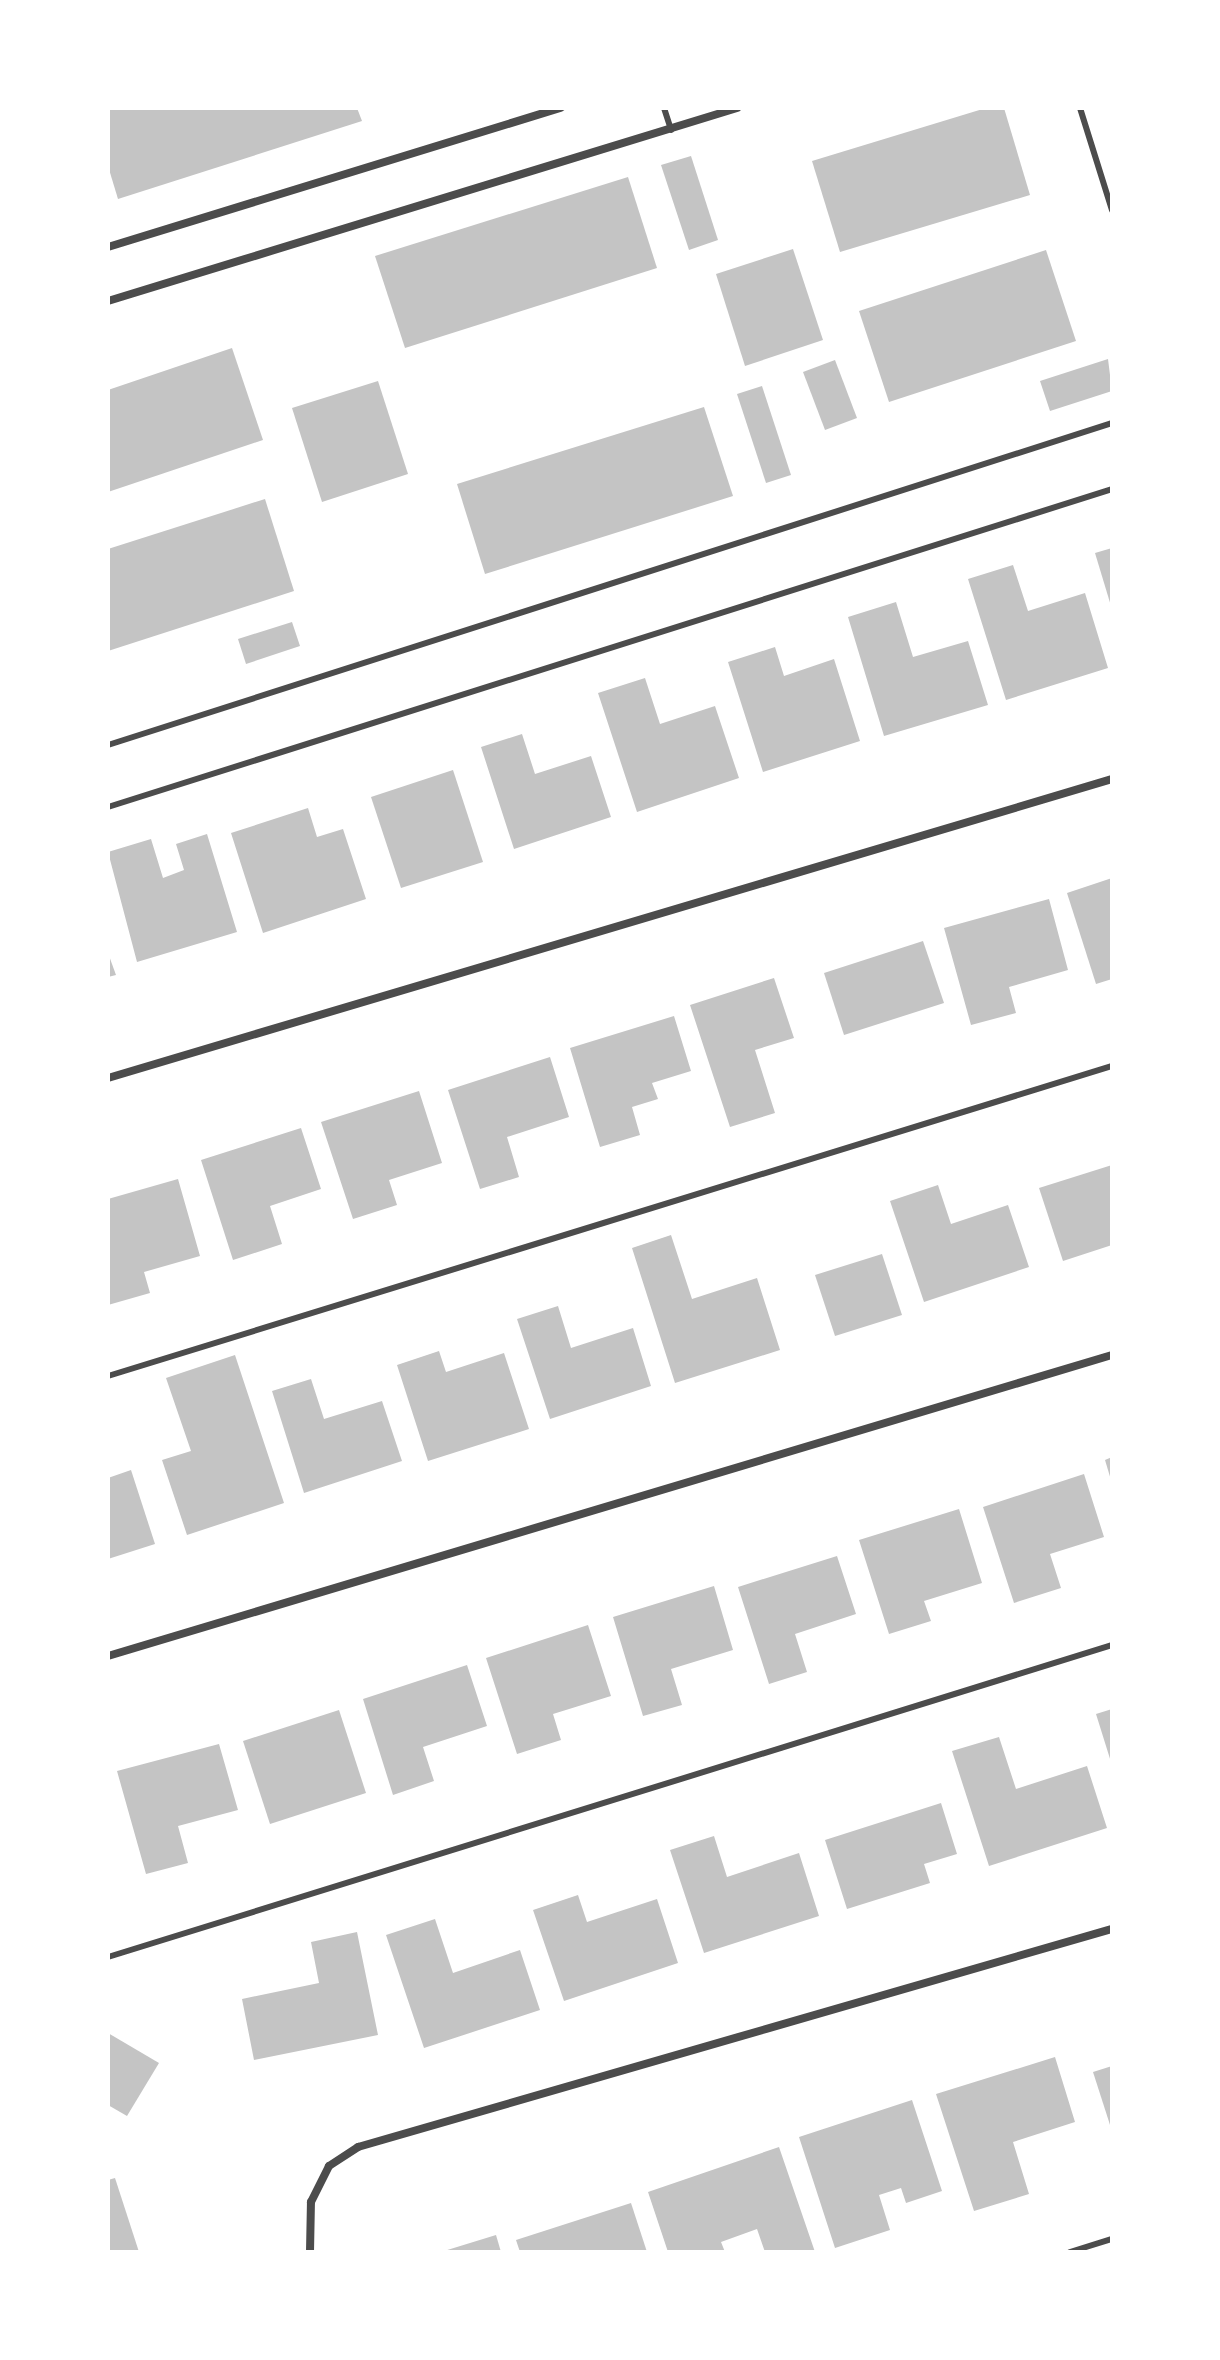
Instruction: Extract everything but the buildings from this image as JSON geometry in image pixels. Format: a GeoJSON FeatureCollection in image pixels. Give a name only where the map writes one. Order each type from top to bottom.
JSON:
{"type":"FeatureCollection","features":[{"type":"Feature","properties":{"kind":"street"},"geometry":{"type":"LineString","coordinates":[[108,247],[561,108]]}},
{"type":"Feature","properties":{"kind":"street"},"geometry":{"type":"LineString","coordinates":[[108,301],[737,108]]}},
{"type":"Feature","properties":{"kind":"street"},"geometry":{"type":"LineString","coordinates":[[108,1078],[1112,779]]}},
{"type":"Feature","properties":{"kind":"street"},"geometry":{"type":"LineString","coordinates":[[108,1656],[1112,1355]]}},
{"type":"Feature","properties":{"kind":"street"},"geometry":{"type":"LineString","coordinates":[[310,2252],[311,2202],[329,2166],[358,2147],[1112,1929]]}},
{"type":"Feature","properties":{"kind":"lane"},"geometry":{"type":"LineString","coordinates":[[664,108],[671,130]]}},
{"type":"Feature","properties":{"kind":"lane"},"geometry":{"type":"LineString","coordinates":[[1080,108],[1112,210]]}},
{"type":"Feature","properties":{"kind":"lane"},"geometry":{"type":"LineString","coordinates":[[108,745],[1112,423]]}},
{"type":"Feature","properties":{"kind":"lane"},"geometry":{"type":"LineString","coordinates":[[108,807],[1112,489]]}},
{"type":"Feature","properties":{"kind":"lane"},"geometry":{"type":"LineString","coordinates":[[108,1376],[1112,1066]]}},
{"type":"Feature","properties":{"kind":"lane"},"geometry":{"type":"LineString","coordinates":[[108,1957],[1112,1645]]}},
{"type":"Feature","properties":{"kind":"lane"},"geometry":{"type":"LineString","coordinates":[[1070,2252],[1112,2239]]}}]}
